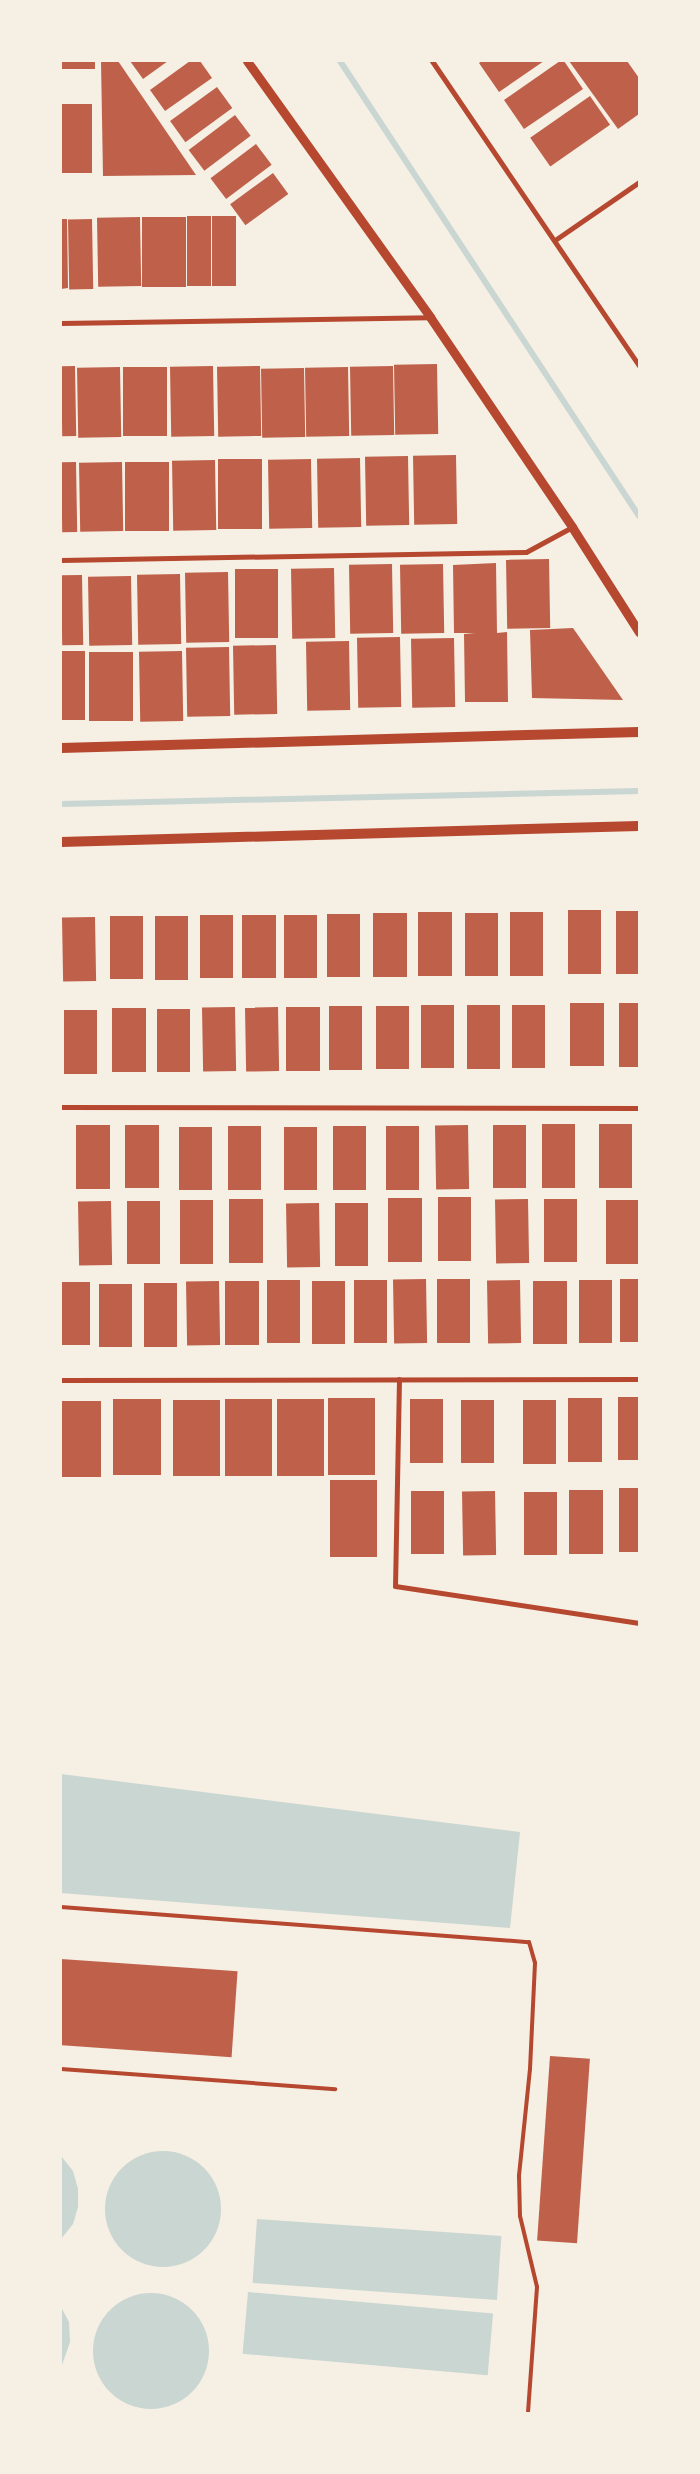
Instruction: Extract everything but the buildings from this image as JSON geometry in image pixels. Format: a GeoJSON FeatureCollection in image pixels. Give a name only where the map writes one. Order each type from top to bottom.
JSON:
{"type":"FeatureCollection","features":[{"type":"Feature","properties":{"kind":"main road"},"geometry":{"type":"LineString","coordinates":[[61,748],[639,732]]}},
{"type":"Feature","properties":{"kind":"main road"},"geometry":{"type":"LineString","coordinates":[[61,842],[639,826]]}},
{"type":"Feature","properties":{"kind":"street"},"geometry":{"type":"LineString","coordinates":[[247,61],[430,317],[572,527],[639,632]]}},
{"type":"Feature","properties":{"kind":"street"},"geometry":{"type":"LineString","coordinates":[[432,61],[639,366]]}},
{"type":"Feature","properties":{"kind":"street"},"geometry":{"type":"LineString","coordinates":[[555,240],[639,182]]}},
{"type":"Feature","properties":{"kind":"street"},"geometry":{"type":"LineString","coordinates":[[61,323],[430,317]]}},
{"type":"Feature","properties":{"kind":"street"},"geometry":{"type":"LineString","coordinates":[[61,560],[526,552],[572,527]]}},
{"type":"Feature","properties":{"kind":"street"},"geometry":{"type":"LineString","coordinates":[[61,1107],[639,1108]]}},
{"type":"Feature","properties":{"kind":"street"},"geometry":{"type":"LineString","coordinates":[[61,1380],[639,1378]]}},
{"type":"Feature","properties":{"kind":"street"},"geometry":{"type":"LineString","coordinates":[[399,1379],[394,1586],[639,1623]]}},
{"type":"Feature","properties":{"kind":"lane"},"geometry":{"type":"LineString","coordinates":[[61,1907],[529,1942],[535,1963],[519,2176],[520,2216],[538,2287],[528,2413]]}},
{"type":"Feature","properties":{"kind":"lane"},"geometry":{"type":"LineString","coordinates":[[61,2069],[336,2089]]}},
{"type":"Feature","properties":{"kind":"shaded area"},"geometry":{"type":"Polygon","coordinates":[[[61,1774],[520,1832],[510,1928],[61,1893],[61,1774]]]}},
{"type":"Feature","properties":{"kind":"shaded area"},"geometry":{"type":"Polygon","coordinates":[[[163,2151],[185,2155],[204,2168],[217,2187],[221,2209],[217,2231],[204,2250],[185,2263],[163,2267],[141,2263],[122,2250],[109,2231],[105,2209],[109,2187],[122,2168],[141,2155],[163,2151]]]}},
{"type":"Feature","properties":{"kind":"shaded area"},"geometry":{"type":"Polygon","coordinates":[[[61,2156],[73,2171],[78,2189],[78,2207],[73,2224],[61,2239],[61,2156]]]}},
{"type":"Feature","properties":{"kind":"shaded area"},"geometry":{"type":"Polygon","coordinates":[[[257,2219],[501,2236],[497,2300],[253,2283],[257,2219]]]}},
{"type":"Feature","properties":{"kind":"shaded area"},"geometry":{"type":"Polygon","coordinates":[[[248,2292],[493,2313],[488,2375],[243,2354],[248,2292]]]}},
{"type":"Feature","properties":{"kind":"shaded area"},"geometry":{"type":"Polygon","coordinates":[[[151,2293],[173,2298],[192,2310],[204,2329],[209,2351],[204,2373],[192,2392],[173,2404],[151,2409],[129,2404],[110,2392],[98,2373],[93,2351],[98,2329],[110,2310],[129,2298],[151,2293]]]}},
{"type":"Feature","properties":{"kind":"shaded area"},"geometry":{"type":"Polygon","coordinates":[[[61,2307],[69,2322],[70,2342],[61,2368],[61,2307]]]}},
{"type":"Feature","properties":{"kind":"waterway"},"geometry":{"type":"LineString","coordinates":[[340,61],[639,516]]}},
{"type":"Feature","properties":{"kind":"waterway"},"geometry":{"type":"LineString","coordinates":[[61,804],[639,791]]}}]}
